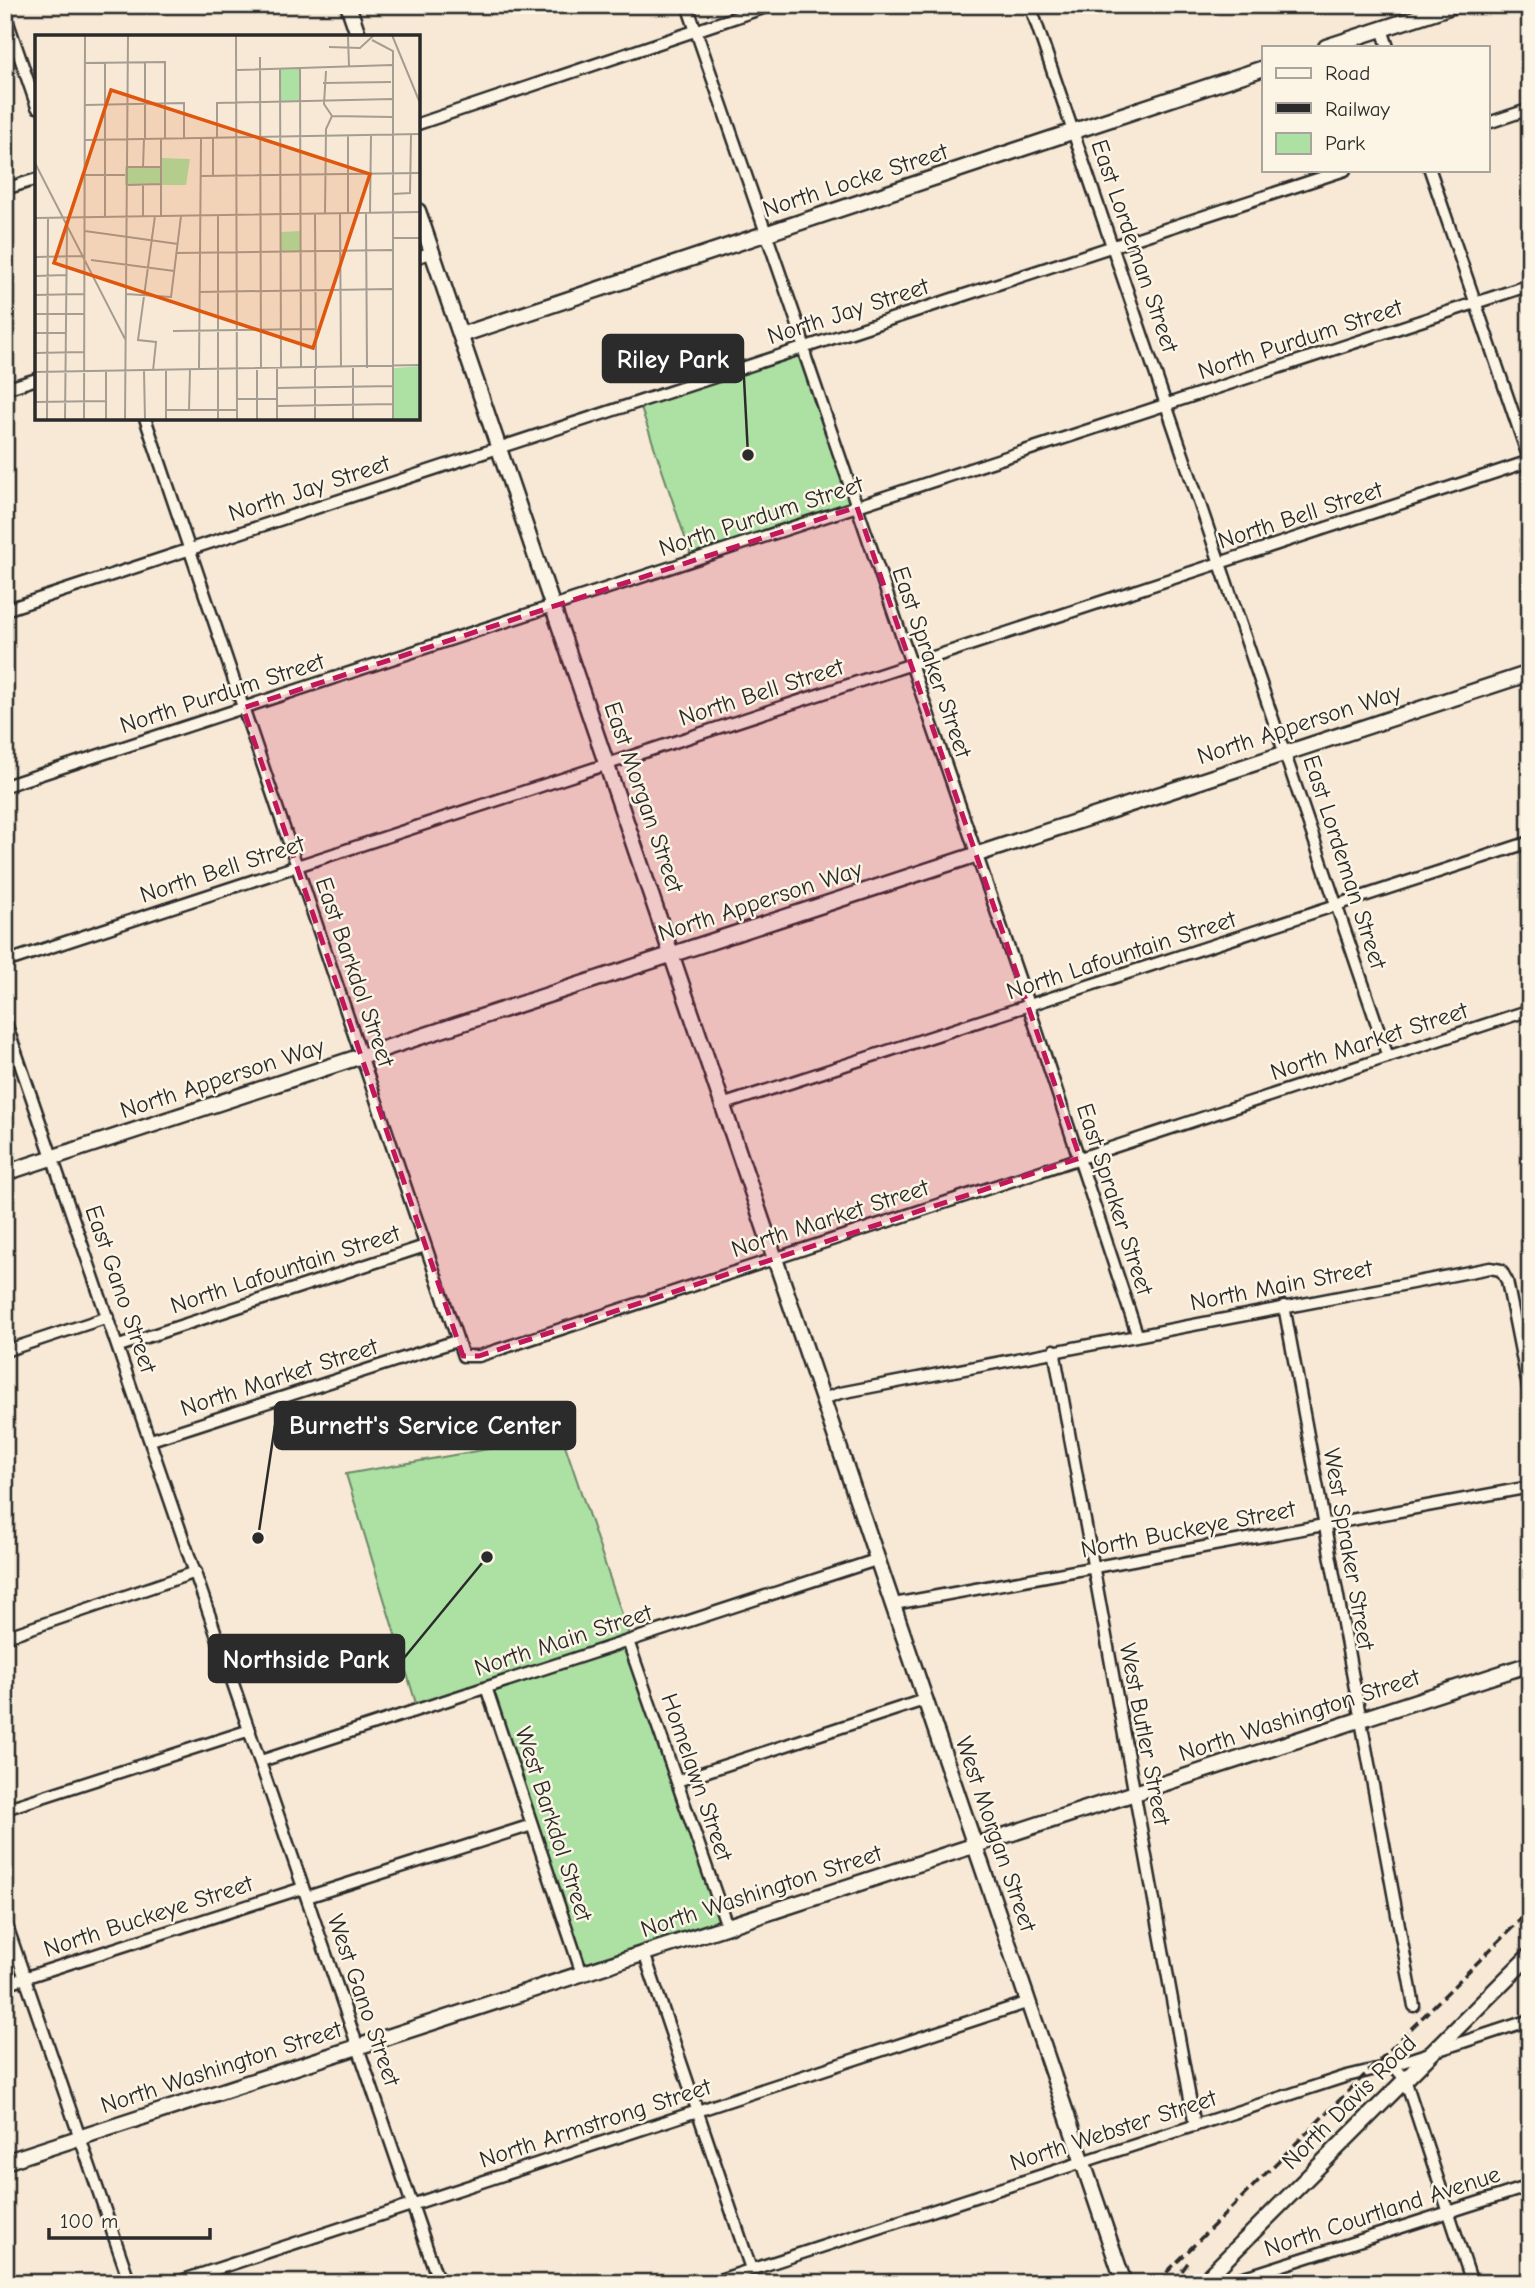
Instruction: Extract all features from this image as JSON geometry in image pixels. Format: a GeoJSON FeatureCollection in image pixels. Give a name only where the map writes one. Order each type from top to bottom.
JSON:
{"type":"FeatureCollection","features":[{"type":"Feature","properties":{"kind":"street"},"geometry":{"type":"LineString","coordinates":[[348,5],[358,35]]}},
{"type":"Feature","properties":{"kind":"street","name":"East Spraker Street"},"geometry":{"type":"LineString","coordinates":[[687,5],[1029,1007],[1137,1334]]}},
{"type":"Feature","properties":{"kind":"street"},"geometry":{"type":"LineString","coordinates":[[420,123],[772,5]]}},
{"type":"Feature","properties":{"kind":"street","name":"East Lordeman Street"},"geometry":{"type":"LineString","coordinates":[[1030,5],[1388,1057]]}},
{"type":"Feature","properties":{"kind":"street"},"geometry":{"type":"LineString","coordinates":[[1329,46],[1455,5]]}},
{"type":"Feature","properties":{"kind":"street"},"geometry":{"type":"LineString","coordinates":[[5,14],[35,101]]}},
{"type":"Feature","properties":{"kind":"street"},"geometry":{"type":"LineString","coordinates":[[1382,29],[1388,46]]}},
{"type":"Feature","properties":{"kind":"street","name":"North Locke Street"},"geometry":{"type":"LineString","coordinates":[[461,335],[1262,69]]}},
{"type":"Feature","properties":{"kind":"street"},"geometry":{"type":"LineString","coordinates":[[1490,122],[1530,109]]}},
{"type":"Feature","properties":{"kind":"street","name":"North Jay Street"},"geometry":{"type":"LineString","coordinates":[[5,610],[1339,172]]}},
{"type":"Feature","properties":{"kind":"street"},"geometry":{"type":"LineString","coordinates":[[1431,172],[1530,462]]}},
{"type":"Feature","properties":{"kind":"street"},"geometry":{"type":"LineString","coordinates":[[5,190],[35,180]]}},
{"type":"Feature","properties":{"kind":"street","name":"East Morgan Street"},"geometry":{"type":"LineString","coordinates":[[420,224],[425,255],[461,335],[725,1104],[823,1399]]}},
{"type":"Feature","properties":{"kind":"street","name":"North Purdum Street"},"geometry":{"type":"LineString","coordinates":[[5,786],[1530,285]]}},
{"type":"Feature","properties":{"kind":"street"},"geometry":{"type":"LineString","coordinates":[[5,389],[35,380]]}},
{"type":"Feature","properties":{"kind":"street","name":"East Barkdol Street"},"geometry":{"type":"LineString","coordinates":[[146,420],[456,1341]]}},
{"type":"Feature","properties":{"kind":"street","name":"North Bell Street"},"geometry":{"type":"LineString","coordinates":[[5,962],[1530,462]]}},
{"type":"Feature","properties":{"kind":"street","name":"North Apperson Way"},"geometry":{"type":"LineString","coordinates":[[5,1173],[1530,673]]}},
{"type":"Feature","properties":{"kind":"street","name":"North Lafountain Street"},"geometry":{"type":"LineString","coordinates":[[725,1104],[1530,842]]}},
{"type":"Feature","properties":{"kind":"street","name":"North Market Street"},"geometry":{"type":"LineString","coordinates":[[151,1440],[456,1341],[463,1356],[479,1356],[1530,1010]]}},
{"type":"Feature","properties":{"kind":"street","name":"East Gano Street"},"geometry":{"type":"LineString","coordinates":[[5,1020],[250,1730]]}},
{"type":"Feature","properties":{"kind":"street","name":"North Lafountain Street"},"geometry":{"type":"LineString","coordinates":[[119,1346],[425,1245]]}},
{"type":"Feature","properties":{"kind":"street","name":"North Main Street"},"geometry":{"type":"LineString","coordinates":[[823,1399],[840,1393],[1054,1350],[1490,1268],[1501,1270],[1507,1281],[1530,1397]]}},
{"type":"Feature","properties":{"kind":"street","name":"West Spraker Street"},"geometry":{"type":"LineString","coordinates":[[1284,1307],[1414,2006]]}},
{"type":"Feature","properties":{"kind":"street"},"geometry":{"type":"LineString","coordinates":[[5,1351],[108,1317]]}},
{"type":"Feature","properties":{"kind":"street","name":"West Butler Street"},"geometry":{"type":"LineString","coordinates":[[1054,1350],[1195,2126]]}},
{"type":"Feature","properties":{"kind":"street","name":"West Morgan Street"},"geometry":{"type":"LineString","coordinates":[[823,1399],[1124,2283]]}},
{"type":"Feature","properties":{"kind":"street","name":"North Buckeye Street"},"geometry":{"type":"LineString","coordinates":[[894,1604],[1530,1487]]}},
{"type":"Feature","properties":{"kind":"street","name":"North Main Street"},"geometry":{"type":"LineString","coordinates":[[261,1761],[879,1559]]}},
{"type":"Feature","properties":{"kind":"street"},"geometry":{"type":"LineString","coordinates":[[5,1637],[196,1572]]}},
{"type":"Feature","properties":{"kind":"street","name":"Homelawn Street"},"geometry":{"type":"LineString","coordinates":[[628,1641],[727,1926]]}},
{"type":"Feature","properties":{"kind":"street","name":"North Washington Street"},"geometry":{"type":"LineString","coordinates":[[5,2162],[1530,1664]]}},
{"type":"Feature","properties":{"kind":"street","name":"West Barkdol Street"},"geometry":{"type":"LineString","coordinates":[[486,1687],[582,1973]]}},
{"type":"Feature","properties":{"kind":"street"},"geometry":{"type":"LineString","coordinates":[[677,1781],[926,1699]]}},
{"type":"Feature","properties":{"kind":"street"},"geometry":{"type":"LineString","coordinates":[[5,1809],[250,1730]]}},
{"type":"Feature","properties":{"kind":"street","name":"West Gano Street"},"geometry":{"type":"LineString","coordinates":[[250,1730],[439,2283]]}},
{"type":"Feature","properties":{"kind":"street","name":"North Buckeye Street"},"geometry":{"type":"LineString","coordinates":[[5,1984],[533,1825]]}},
{"type":"Feature","properties":{"kind":"street"},"geometry":{"type":"LineString","coordinates":[[5,1920],[130,2283]]}},
{"type":"Feature","properties":{"kind":"street"},"geometry":{"type":"LineString","coordinates":[[644,1953],[751,2269]]}},
{"type":"Feature","properties":{"kind":"street","name":"North Davis Road"},"geometry":{"type":"LineString","coordinates":[[1204,2281],[1530,1955]]}},
{"type":"Feature","properties":{"kind":"street","name":"North Armstrong Street"},"geometry":{"type":"LineString","coordinates":[[174,2283],[1030,2002]]}},
{"type":"Feature","properties":{"kind":"street","name":"North Webster Street"},"geometry":{"type":"LineString","coordinates":[[710,2283],[1083,2160],[1347,2076],[1393,2066],[1530,2021]]}},
{"type":"Feature","properties":{"kind":"street"},"geometry":{"type":"LineString","coordinates":[[1393,2066],[1405,2079],[1472,2283]]}},
{"type":"Feature","properties":{"kind":"street","name":"North Courtland Avenue"},"geometry":{"type":"LineString","coordinates":[[1204,2281],[1222,2283],[1263,2277],[1530,2186]]}},
{"type":"Feature","properties":{"kind":"highlighted area"},"geometry":{"type":"Polygon","coordinates":[[[857,507],[1080,1158],[479,1356],[463,1356],[243,708],[857,507]]]}},
{"type":"Feature","properties":{"kind":"green space"},"geometry":{"type":"Polygon","coordinates":[[[803,348],[857,507],[693,561],[639,402],[803,348]]]}},
{"type":"Feature","properties":{"kind":"green space"},"geometry":{"type":"Polygon","coordinates":[[[562,1436],[727,1926],[582,1974],[486,1688],[418,1710],[346,1474],[562,1436]]]}},
{"type":"Feature","properties":{"kind":"railway"},"geometry":{"type":"LineString","coordinates":[[1156,2283],[1530,1910]]}},
{"type":"Feature","properties":{"kind":"railway"},"geometry":{"type":"LineString","coordinates":[[1173,2283],[1190,2260]]}},
{"type":"Feature","properties":{"kind":"place","name":"Riley Park"},"geometry":{"type":"Point","coordinates":[748,455]}},
{"type":"Feature","properties":{"kind":"place","name":"Burnett's Service Center"},"geometry":{"type":"Point","coordinates":[258,1538]}},
{"type":"Feature","properties":{"kind":"place","name":"Northside Park"},"geometry":{"type":"Point","coordinates":[487,1557]}}]}
